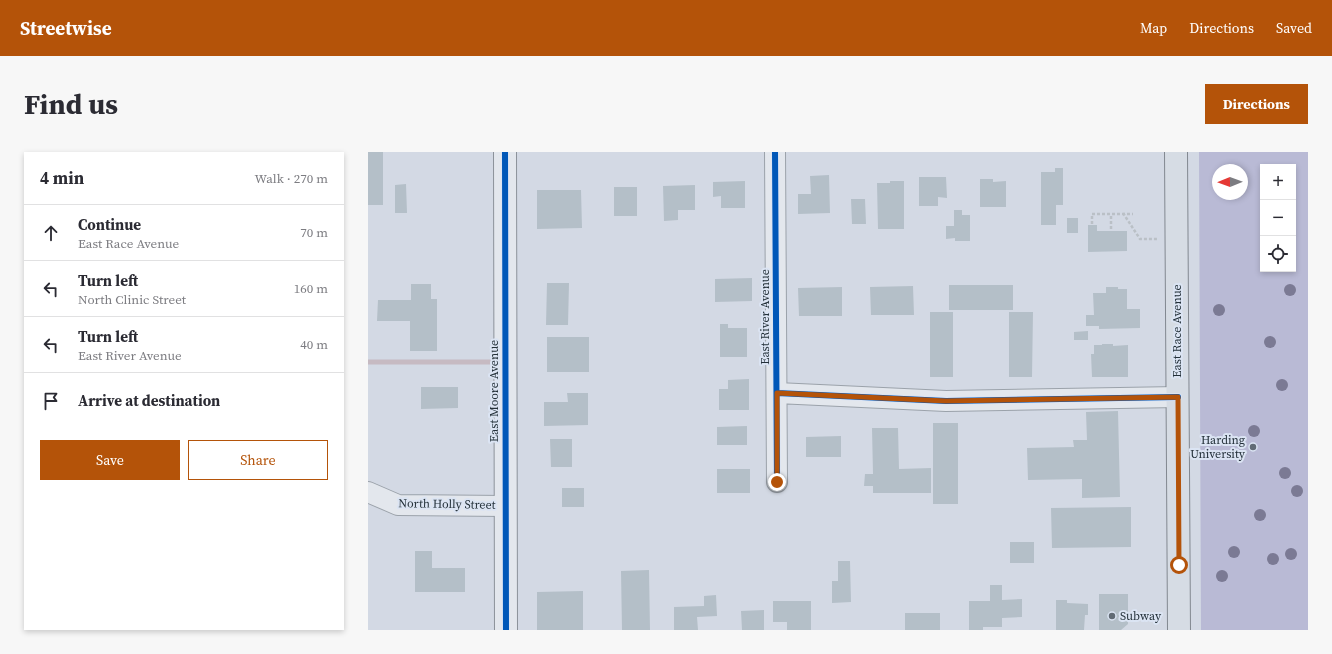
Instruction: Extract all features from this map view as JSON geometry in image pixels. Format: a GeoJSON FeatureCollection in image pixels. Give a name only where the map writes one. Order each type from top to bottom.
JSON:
{"type":"FeatureCollection","features":[{"type":"Feature","properties":{"kind":"main road","name":"East Race Avenue"},"geometry":{"type":"LineString","coordinates":[[1176,152],[1179,630]]}},
{"type":"Feature","properties":{"kind":"street","name":"East Moore Avenue"},"geometry":{"type":"LineString","coordinates":[[505,152],[506,630]]}},
{"type":"Feature","properties":{"kind":"street","name":"East River Avenue"},"geometry":{"type":"LineString","coordinates":[[775,152],[777,482]]}},
{"type":"Feature","properties":{"kind":"street"},"geometry":{"type":"LineString","coordinates":[[777,393],[946,401],[1178,397]]}},
{"type":"Feature","properties":{"kind":"street","name":"North Holly Street"},"geometry":{"type":"LineString","coordinates":[[368,492],[398,505],[505,506]]}},
{"type":"Feature","properties":{"kind":"path"},"geometry":{"type":"LineString","coordinates":[[1092,224],[1092,214],[1133,214]]}},
{"type":"Feature","properties":{"kind":"path"},"geometry":{"type":"LineString","coordinates":[[1111,214],[1111,229]]}},
{"type":"Feature","properties":{"kind":"path"},"geometry":{"type":"LineString","coordinates":[[1123,214],[1140,239],[1158,239]]}},
{"type":"Feature","properties":{"kind":"shaded area","name":"Harding University"},"geometry":{"type":"Polygon","coordinates":[[[1199,152],[1308,152],[1308,630],[1201,630],[1199,152]]]}},
{"type":"Feature","properties":{"kind":"building"},"geometry":{"type":"Polygon","coordinates":[[[368,152],[383,152],[383,205],[368,205],[368,152]]]}},
{"type":"Feature","properties":{"kind":"building"},"geometry":{"type":"Polygon","coordinates":[[[1055,168],[1063,168],[1063,205],[1056,205],[1056,225],[1041,225],[1041,172],[1055,172],[1055,168]]]}},
{"type":"Feature","properties":{"kind":"building"},"geometry":{"type":"Polygon","coordinates":[[[829,175],[830,213],[798,214],[798,194],[811,194],[810,176],[829,175]]]}},
{"type":"Feature","properties":{"kind":"building"},"geometry":{"type":"Polygon","coordinates":[[[919,177],[946,177],[947,198],[938,197],[938,206],[919,206],[919,177]]]}},
{"type":"Feature","properties":{"kind":"building"},"geometry":{"type":"Polygon","coordinates":[[[980,179],[993,179],[993,182],[1006,181],[1006,207],[980,207],[980,179]]]}},
{"type":"Feature","properties":{"kind":"building"},"geometry":{"type":"Polygon","coordinates":[[[745,181],[745,208],[721,208],[721,196],[713,197],[713,182],[745,181]]]}},
{"type":"Feature","properties":{"kind":"building"},"geometry":{"type":"Polygon","coordinates":[[[890,181],[904,181],[904,229],[878,229],[877,183],[890,183],[890,181]]]}},
{"type":"Feature","properties":{"kind":"building"},"geometry":{"type":"Polygon","coordinates":[[[406,184],[407,213],[395,213],[395,185],[406,184]]]}},
{"type":"Feature","properties":{"kind":"building"},"geometry":{"type":"Polygon","coordinates":[[[695,185],[695,210],[678,210],[678,220],[664,221],[663,186],[695,185]]]}},
{"type":"Feature","properties":{"kind":"building"},"geometry":{"type":"Polygon","coordinates":[[[614,187],[637,187],[637,216],[614,216],[614,187]]]}},
{"type":"Feature","properties":{"kind":"building"},"geometry":{"type":"Polygon","coordinates":[[[537,190],[581,190],[582,228],[537,229],[537,190]]]}},
{"type":"Feature","properties":{"kind":"building"},"geometry":{"type":"Polygon","coordinates":[[[851,199],[865,199],[866,224],[852,224],[851,199]]]}},
{"type":"Feature","properties":{"kind":"building"},"geometry":{"type":"Polygon","coordinates":[[[954,210],[962,210],[962,215],[970,215],[970,241],[955,241],[955,238],[946,239],[946,226],[954,226],[954,210]]]}},
{"type":"Feature","properties":{"kind":"building"},"geometry":{"type":"Polygon","coordinates":[[[1067,218],[1078,218],[1078,233],[1067,233],[1067,218]]]}},
{"type":"Feature","properties":{"kind":"building"},"geometry":{"type":"Polygon","coordinates":[[[1088,225],[1097,225],[1097,231],[1127,231],[1127,251],[1088,252],[1088,225]]]}},
{"type":"Feature","properties":{"kind":"building"},"geometry":{"type":"Polygon","coordinates":[[[752,278],[752,301],[715,302],[715,279],[752,278]]]}},
{"type":"Feature","properties":{"kind":"building"},"geometry":{"type":"Polygon","coordinates":[[[547,283],[569,283],[568,325],[546,325],[547,283]]]}},
{"type":"Feature","properties":{"kind":"building"},"geometry":{"type":"Polygon","coordinates":[[[411,284],[431,284],[431,299],[437,299],[437,351],[410,351],[410,321],[377,321],[378,300],[411,300],[411,284]]]}},
{"type":"Feature","properties":{"kind":"building"},"geometry":{"type":"Polygon","coordinates":[[[949,285],[1013,285],[1013,310],[949,310],[949,285]]]}},
{"type":"Feature","properties":{"kind":"building"},"geometry":{"type":"Polygon","coordinates":[[[913,286],[914,315],[871,315],[870,287],[913,286]]]}},
{"type":"Feature","properties":{"kind":"building"},"geometry":{"type":"Polygon","coordinates":[[[842,287],[842,316],[799,316],[798,288],[842,287]]]}},
{"type":"Feature","properties":{"kind":"building"},"geometry":{"type":"Polygon","coordinates":[[[1106,287],[1127,289],[1127,309],[1140,309],[1140,328],[1099,329],[1099,326],[1086,326],[1086,315],[1094,315],[1093,293],[1106,293],[1106,287]]]}},
{"type":"Feature","properties":{"kind":"building"},"geometry":{"type":"Polygon","coordinates":[[[930,312],[953,312],[953,377],[930,377],[930,312]]]}},
{"type":"Feature","properties":{"kind":"building"},"geometry":{"type":"Polygon","coordinates":[[[1009,312],[1033,312],[1032,377],[1009,377],[1009,312]]]}},
{"type":"Feature","properties":{"kind":"building"},"geometry":{"type":"Polygon","coordinates":[[[720,324],[728,324],[728,328],[747,328],[747,357],[720,357],[720,324]]]}},
{"type":"Feature","properties":{"kind":"building"},"geometry":{"type":"Polygon","coordinates":[[[1088,331],[1088,340],[1074,340],[1074,332],[1088,331]]]}},
{"type":"Feature","properties":{"kind":"building"},"geometry":{"type":"Polygon","coordinates":[[[547,337],[589,337],[589,372],[547,372],[547,337]]]}},
{"type":"Feature","properties":{"kind":"building"},"geometry":{"type":"Polygon","coordinates":[[[1113,344],[1113,346],[1128,345],[1128,377],[1092,377],[1091,354],[1094,354],[1094,345],[1113,344]]]}},
{"type":"Feature","properties":{"kind":"building"},"geometry":{"type":"Polygon","coordinates":[[[749,379],[749,410],[719,410],[719,389],[728,389],[728,380],[749,379]]]}},
{"type":"Feature","properties":{"kind":"building"},"geometry":{"type":"Polygon","coordinates":[[[421,387],[458,387],[458,408],[421,409],[421,387]]]}},
{"type":"Feature","properties":{"kind":"building"},"geometry":{"type":"Polygon","coordinates":[[[567,393],[588,393],[588,425],[544,426],[544,402],[568,402],[567,393]]]}},
{"type":"Feature","properties":{"kind":"building"},"geometry":{"type":"Polygon","coordinates":[[[1118,411],[1120,497],[1082,498],[1082,479],[1028,480],[1027,448],[1074,447],[1073,440],[1087,440],[1086,412],[1118,411]]]}},
{"type":"Feature","properties":{"kind":"building"},"geometry":{"type":"Polygon","coordinates":[[[933,423],[958,423],[958,504],[933,504],[933,423]]]}},
{"type":"Feature","properties":{"kind":"building"},"geometry":{"type":"Polygon","coordinates":[[[747,426],[747,445],[717,445],[717,427],[747,426]]]}},
{"type":"Feature","properties":{"kind":"building"},"geometry":{"type":"Polygon","coordinates":[[[872,428],[898,428],[899,469],[931,468],[931,493],[873,493],[873,486],[864,486],[865,474],[873,474],[872,428]]]}},
{"type":"Feature","properties":{"kind":"building"},"geometry":{"type":"Polygon","coordinates":[[[841,436],[841,457],[806,457],[806,437],[841,436]]]}},
{"type":"Feature","properties":{"kind":"building"},"geometry":{"type":"Polygon","coordinates":[[[550,439],[572,439],[572,467],[551,467],[550,439]]]}},
{"type":"Feature","properties":{"kind":"building"},"geometry":{"type":"Polygon","coordinates":[[[717,469],[750,469],[750,493],[717,493],[717,469]]]}},
{"type":"Feature","properties":{"kind":"building"},"geometry":{"type":"Polygon","coordinates":[[[562,488],[584,488],[584,507],[562,507],[562,488]]]}},
{"type":"Feature","properties":{"kind":"building"},"geometry":{"type":"Polygon","coordinates":[[[1131,507],[1131,547],[1052,548],[1051,508],[1131,507]]]}},
{"type":"Feature","properties":{"kind":"building"},"geometry":{"type":"Polygon","coordinates":[[[1010,542],[1034,542],[1034,563],[1010,563],[1010,542]]]}},
{"type":"Feature","properties":{"kind":"building"},"geometry":{"type":"Polygon","coordinates":[[[415,551],[432,551],[432,568],[465,568],[465,592],[415,592],[415,551]]]}},
{"type":"Feature","properties":{"kind":"building"},"geometry":{"type":"Polygon","coordinates":[[[838,561],[850,561],[851,602],[832,603],[832,581],[838,581],[838,561]]]}},
{"type":"Feature","properties":{"kind":"building"},"geometry":{"type":"Polygon","coordinates":[[[649,570],[650,630],[622,630],[621,571],[649,570]]]}},
{"type":"Feature","properties":{"kind":"building"},"geometry":{"type":"Polygon","coordinates":[[[990,585],[1002,585],[1002,600],[1022,599],[1022,617],[1002,618],[1002,627],[983,627],[983,630],[969,630],[969,601],[990,601],[990,585]]]}},
{"type":"Feature","properties":{"kind":"building"},"geometry":{"type":"Polygon","coordinates":[[[583,591],[583,630],[537,630],[537,592],[583,591]]]}},
{"type":"Feature","properties":{"kind":"building"},"geometry":{"type":"Polygon","coordinates":[[[1099,594],[1128,594],[1128,624],[1121,630],[1099,630],[1099,594]]]}},
{"type":"Feature","properties":{"kind":"building"},"geometry":{"type":"Polygon","coordinates":[[[716,595],[717,616],[697,617],[698,630],[674,630],[674,607],[704,606],[704,596],[716,595]]]}},
{"type":"Feature","properties":{"kind":"building"},"geometry":{"type":"Polygon","coordinates":[[[1056,600],[1067,600],[1067,603],[1088,604],[1088,615],[1085,615],[1084,630],[1056,630],[1056,600]]]}},
{"type":"Feature","properties":{"kind":"building"},"geometry":{"type":"Polygon","coordinates":[[[773,601],[811,601],[811,630],[787,630],[787,622],[773,622],[773,601]]]}},
{"type":"Feature","properties":{"kind":"building"},"geometry":{"type":"Polygon","coordinates":[[[764,610],[764,630],[742,630],[741,611],[764,610]]]}},
{"type":"Feature","properties":{"kind":"building"},"geometry":{"type":"Polygon","coordinates":[[[905,613],[940,613],[940,630],[905,630],[905,613]]]}},
{"type":"Feature","properties":{"kind":"waterway"},"geometry":{"type":"LineString","coordinates":[[368,362],[491,362]]}},
{"type":"Feature","properties":{"kind":"cycle path"},"geometry":{"type":"LineString","coordinates":[[505,152],[506,630]]}},
{"type":"Feature","properties":{"kind":"cycle path"},"geometry":{"type":"LineString","coordinates":[[775,152],[777,482]]}},
{"type":"Feature","properties":{"kind":"cycle path"},"geometry":{"type":"LineString","coordinates":[[777,393],[946,401],[1178,397]]}},
{"type":"Feature","properties":{"kind":"place","name":"Harding University"},"geometry":{"type":"Point","coordinates":[1253,447]}},
{"type":"Feature","properties":{"kind":"place","name":"Subway"},"geometry":{"type":"Point","coordinates":[1112,616]}},
{"type":"Feature","properties":{"kind":"route"},"geometry":{"type":"LineString","coordinates":[[777,482],[777,393],[946,401],[1178,397],[1179,565]]}}]}
